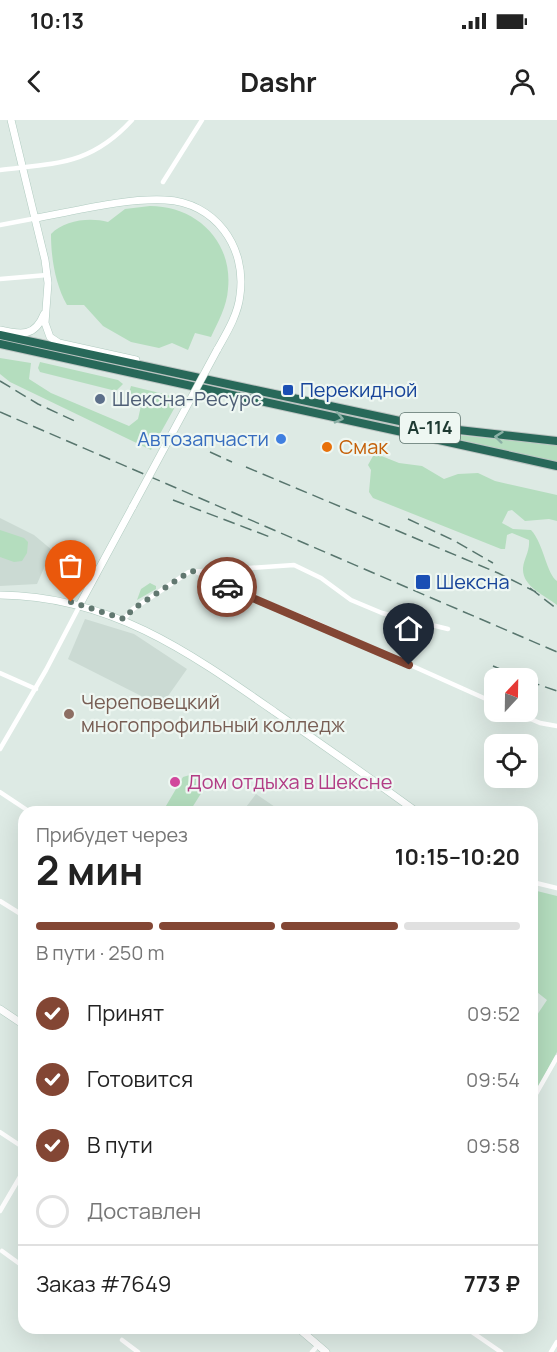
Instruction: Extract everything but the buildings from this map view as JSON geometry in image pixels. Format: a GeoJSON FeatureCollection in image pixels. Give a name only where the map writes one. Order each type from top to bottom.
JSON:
{"type":"FeatureCollection","features":[{"type":"Feature","properties":{"kind":"highway","name":"А-114"},"geometry":{"type":"LineString","coordinates":[[0,335],[438,429],[555,441]]}},
{"type":"Feature","properties":{"kind":"highway","name":"А-114"},"geometry":{"type":"LineString","coordinates":[[0,344],[557,466]]}},
{"type":"Feature","properties":{"kind":"street"},"geometry":{"type":"LineString","coordinates":[[11,120],[37,218],[47,275],[46,328],[54,340],[139,361],[180,375]]}},
{"type":"Feature","properties":{"kind":"street"},"geometry":{"type":"LineString","coordinates":[[0,170],[90,154],[111,142],[132,120]]}},
{"type":"Feature","properties":{"kind":"street"},"geometry":{"type":"LineString","coordinates":[[163,182],[202,120]]}},
{"type":"Feature","properties":{"kind":"street"},"geometry":{"type":"LineString","coordinates":[[0,225],[159,200],[184,203],[209,215],[231,240],[242,274],[238,304],[217,350],[36,689],[0,749]]}},
{"type":"Feature","properties":{"kind":"street"},"geometry":{"type":"LineString","coordinates":[[0,279],[47,275]]}},
{"type":"Feature","properties":{"kind":"street"},"geometry":{"type":"LineString","coordinates":[[0,330],[19,334],[33,331],[39,324],[47,306]]}},
{"type":"Feature","properties":{"kind":"street"},"geometry":{"type":"LineString","coordinates":[[124,619],[133,609],[184,574],[195,571],[294,565],[321,578],[351,600],[382,613],[448,629]]}},
{"type":"Feature","properties":{"kind":"street"},"geometry":{"type":"LineString","coordinates":[[195,571],[484,698]]}},
{"type":"Feature","properties":{"kind":"street"},"geometry":{"type":"LineString","coordinates":[[0,595],[31,596],[80,604],[124,619],[154,634],[226,678],[408,806]]}},
{"type":"Feature","properties":{"kind":"street"},"geometry":{"type":"LineString","coordinates":[[0,673],[36,689]]}},
{"type":"Feature","properties":{"kind":"street"},"geometry":{"type":"LineString","coordinates":[[538,722],[557,726]]}},
{"type":"Feature","properties":{"kind":"street"},"geometry":{"type":"LineString","coordinates":[[0,792],[21,806]]}},
{"type":"Feature","properties":{"kind":"street"},"geometry":{"type":"LineString","coordinates":[[538,883],[557,888]]}},
{"type":"Feature","properties":{"kind":"street"},"geometry":{"type":"LineString","coordinates":[[0,901],[18,912]]}},
{"type":"Feature","properties":{"kind":"street"},"geometry":{"type":"LineString","coordinates":[[0,1009],[18,1021]]}},
{"type":"Feature","properties":{"kind":"street"},"geometry":{"type":"LineString","coordinates":[[538,1091],[557,1058]]}},
{"type":"Feature","properties":{"kind":"street"},"geometry":{"type":"LineString","coordinates":[[0,1132],[18,1144]]}},
{"type":"Feature","properties":{"kind":"street"},"geometry":{"type":"LineString","coordinates":[[0,1211],[18,1180]]}},
{"type":"Feature","properties":{"kind":"street"},"geometry":{"type":"LineString","coordinates":[[2,1251],[18,1263]]}},
{"type":"Feature","properties":{"kind":"street"},"geometry":{"type":"LineString","coordinates":[[305,1334],[326,1352]]}},
{"type":"Feature","properties":{"kind":"street"},"geometry":{"type":"LineString","coordinates":[[475,1334],[501,1352]]}},
{"type":"Feature","properties":{"kind":"street"},"geometry":{"type":"LineString","coordinates":[[122,1340],[138,1352]]}},
{"type":"Feature","properties":{"kind":"street"},"geometry":{"type":"LineString","coordinates":[[551,1352],[557,1342]]}},
{"type":"Feature","properties":{"kind":"street"},"geometry":{"type":"LineString","coordinates":[[312,1352],[318,1345]]}},
{"type":"Feature","properties":{"kind":"shaded area"},"geometry":{"type":"Polygon","coordinates":[[[0,518],[34,535],[52,550],[37,584],[0,586],[0,518]]]}},
{"type":"Feature","properties":{"kind":"shaded area"},"geometry":{"type":"Polygon","coordinates":[[[85,619],[134,634],[187,669],[161,706],[68,659],[85,619]]]}},
{"type":"Feature","properties":{"kind":"shaded area"},"geometry":{"type":"Polygon","coordinates":[[[256,794],[274,806],[247,806],[256,794]]]}},
{"type":"Feature","properties":{"kind":"green space"},"geometry":{"type":"Polygon","coordinates":[[[150,206],[182,212],[196,220],[218,242],[224,256],[228,272],[228,289],[222,314],[211,337],[195,333],[188,350],[172,343],[159,348],[131,342],[103,326],[84,305],[67,305],[57,279],[51,234],[56,229],[78,221],[108,222],[125,209],[150,206]]]}},
{"type":"Feature","properties":{"kind":"green space"},"geometry":{"type":"Polygon","coordinates":[[[0,358],[31,363],[29,379],[51,393],[129,426],[138,419],[143,397],[129,393],[131,386],[180,398],[151,450],[10,382],[0,374],[0,358]]]}},
{"type":"Feature","properties":{"kind":"green space"},"geometry":{"type":"Polygon","coordinates":[[[40,362],[118,380],[123,384],[116,391],[40,372],[38,368],[40,362]]]}},
{"type":"Feature","properties":{"kind":"green space"},"geometry":{"type":"Polygon","coordinates":[[[357,416],[456,435],[557,445],[557,462],[357,416]]]}},
{"type":"Feature","properties":{"kind":"green space"},"geometry":{"type":"Polygon","coordinates":[[[379,455],[399,463],[422,466],[444,479],[458,474],[478,473],[495,481],[557,495],[557,521],[549,519],[525,521],[512,510],[508,511],[502,523],[513,529],[531,530],[535,535],[550,572],[557,581],[557,605],[535,590],[526,580],[523,568],[529,540],[512,533],[507,535],[505,549],[501,549],[373,498],[369,492],[371,470],[368,465],[373,456],[379,455]]]}},
{"type":"Feature","properties":{"kind":"green space"},"geometry":{"type":"Polygon","coordinates":[[[0,530],[24,538],[28,542],[27,553],[22,561],[14,562],[0,557],[0,530]]]}},
{"type":"Feature","properties":{"kind":"green space"},"geometry":{"type":"Polygon","coordinates":[[[150,583],[156,586],[156,589],[137,600],[141,589],[150,583]]]}},
{"type":"Feature","properties":{"kind":"green space"},"geometry":{"type":"Polygon","coordinates":[[[193,774],[205,787],[193,806],[166,806],[183,777],[193,774]]]}},
{"type":"Feature","properties":{"kind":"green space"},"geometry":{"type":"Polygon","coordinates":[[[538,891],[557,896],[557,1052],[538,1088],[538,1014],[547,1000],[538,993],[538,891]]]}},
{"type":"Feature","properties":{"kind":"railway"},"geometry":{"type":"LineString","coordinates":[[0,381],[38,404],[79,423]]}},
{"type":"Feature","properties":{"kind":"railway"},"geometry":{"type":"LineString","coordinates":[[0,412],[557,652]]}},
{"type":"Feature","properties":{"kind":"railway"},"geometry":{"type":"LineString","coordinates":[[210,452],[232,462]]}},
{"type":"Feature","properties":{"kind":"railway"},"geometry":{"type":"LineString","coordinates":[[246,467],[498,573],[536,592]]}},
{"type":"Feature","properties":{"kind":"railway"},"geometry":{"type":"LineString","coordinates":[[173,500],[270,537]]}},
{"type":"Feature","properties":{"kind":"railway"},"geometry":{"type":"LineString","coordinates":[[408,519],[455,541],[493,563]]}},
{"type":"Feature","properties":{"kind":"railway"},"geometry":{"type":"LineString","coordinates":[[530,588],[557,609]]}},
{"type":"Feature","properties":{"kind":"railway"},"geometry":{"type":"LineString","coordinates":[[493,666],[498,668]]}},
{"type":"Feature","properties":{"kind":"railway"},"geometry":{"type":"LineString","coordinates":[[538,684],[557,691]]}},
{"type":"Feature","properties":{"kind":"way so far"},"geometry":{"type":"LineString","coordinates":[[71,602],[124,619],[133,609],[189,572],[195,571],[227,587]]}},
{"type":"Feature","properties":{"kind":"place","name":"Перекидной"},"geometry":{"type":"Point","coordinates":[288,390]}},
{"type":"Feature","properties":{"kind":"place","name":"Шексна-Ресурс"},"geometry":{"type":"Point","coordinates":[100,399]}},
{"type":"Feature","properties":{"kind":"place","name":"Автозапчасти"},"geometry":{"type":"Point","coordinates":[281,439]}},
{"type":"Feature","properties":{"kind":"place","name":"Смак"},"geometry":{"type":"Point","coordinates":[327,447]}},
{"type":"Feature","properties":{"kind":"place","name":"Шексна"},"geometry":{"type":"Point","coordinates":[423,582]}},
{"type":"Feature","properties":{"kind":"place","name":"Череповецкий многопрофильный колледж"},"geometry":{"type":"Point","coordinates":[69,714]}},
{"type":"Feature","properties":{"kind":"place","name":"Дом отдыха в Шекснe"},"geometry":{"type":"Point","coordinates":[175,782]}},
{"type":"Feature","properties":{"kind":"route"},"geometry":{"type":"LineString","coordinates":[[227,587],[312,621],[409,665]]}}]}
